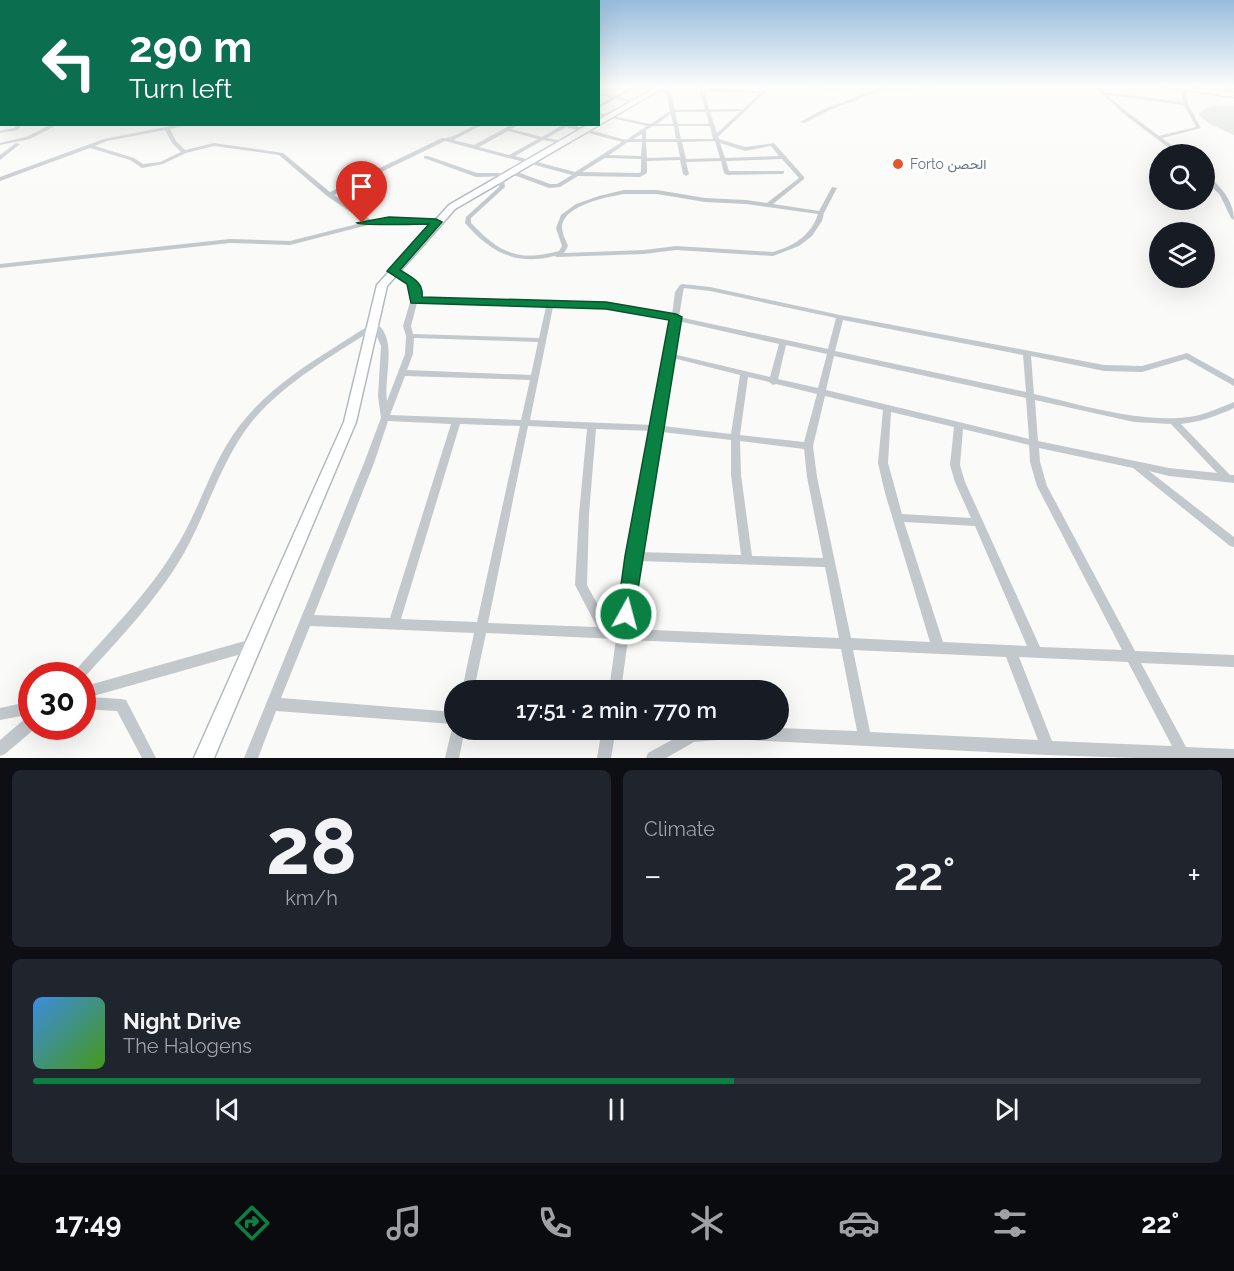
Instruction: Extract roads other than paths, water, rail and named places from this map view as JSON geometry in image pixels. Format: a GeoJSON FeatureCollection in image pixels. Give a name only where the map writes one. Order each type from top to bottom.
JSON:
{"type":"FeatureCollection","features":[{"type":"Feature","properties":{"kind":"main road"},"geometry":{"type":"LineString","coordinates":[[204,758],[350,422],[380,293],[393,271],[452,207],[593,126]]}},
{"type":"Feature","properties":{"kind":"street"},"geometry":{"type":"LineString","coordinates":[[633,121],[650,125],[711,125]]}},
{"type":"Feature","properties":{"kind":"street"},"geometry":{"type":"LineString","coordinates":[[426,157],[476,176],[508,175],[554,187],[656,121]]}},
{"type":"Feature","properties":{"kind":"street"},"geometry":{"type":"LineString","coordinates":[[675,121],[686,174]]}},
{"type":"Feature","properties":{"kind":"street"},"geometry":{"type":"LineString","coordinates":[[710,121],[727,173],[782,172]]}},
{"type":"Feature","properties":{"kind":"street"},"geometry":{"type":"LineString","coordinates":[[716,139],[733,121]]}},
{"type":"Feature","properties":{"kind":"street"},"geometry":{"type":"LineString","coordinates":[[1136,121],[1168,144]]}},
{"type":"Feature","properties":{"kind":"street"},"geometry":{"type":"LineString","coordinates":[[1160,137],[1199,128],[1195,121]]}},
{"type":"Feature","properties":{"kind":"street"},"geometry":{"type":"LineString","coordinates":[[1140,125],[1158,132],[1180,134]]}},
{"type":"Feature","properties":{"kind":"street"},"geometry":{"type":"LineString","coordinates":[[0,132],[16,129],[18,126]]}},
{"type":"Feature","properties":{"kind":"street"},"geometry":{"type":"LineString","coordinates":[[0,158],[12,147],[53,126]]}},
{"type":"Feature","properties":{"kind":"street"},"geometry":{"type":"LineString","coordinates":[[0,179],[89,146],[124,136],[178,126]]}},
{"type":"Feature","properties":{"kind":"street"},"geometry":{"type":"LineString","coordinates":[[329,195],[440,140],[451,139],[478,126]]}},
{"type":"Feature","properties":{"kind":"street"},"geometry":{"type":"LineString","coordinates":[[476,146],[514,126]]}},
{"type":"Feature","properties":{"kind":"street"},"geometry":{"type":"LineString","coordinates":[[511,156],[561,126]]}},
{"type":"Feature","properties":{"kind":"street"},"geometry":{"type":"LineString","coordinates":[[566,126],[624,141],[716,139],[745,149],[772,144],[802,178],[768,205]]}},
{"type":"Feature","properties":{"kind":"street"},"geometry":{"type":"LineString","coordinates":[[167,129],[174,142],[184,152]]}},
{"type":"Feature","properties":{"kind":"street"},"geometry":{"type":"LineString","coordinates":[[451,139],[576,174],[640,175],[644,173],[644,129]]}},
{"type":"Feature","properties":{"kind":"street"},"geometry":{"type":"LineString","coordinates":[[508,130],[563,143]]}},
{"type":"Feature","properties":{"kind":"street"},"geometry":{"type":"LineString","coordinates":[[0,144],[28,138]]}},
{"type":"Feature","properties":{"kind":"street"},"geometry":{"type":"LineString","coordinates":[[89,146],[132,159],[142,166],[161,163],[184,152],[214,144],[281,154],[329,195],[369,222]]}},
{"type":"Feature","properties":{"kind":"street"},"geometry":{"type":"LineString","coordinates":[[603,156],[683,160],[782,157]]}},
{"type":"Feature","properties":{"kind":"street"},"geometry":{"type":"LineString","coordinates":[[508,175],[502,187],[473,213],[468,223],[500,253],[520,256],[644,252],[676,248],[773,254],[786,251],[806,239],[834,188]]}},
{"type":"Feature","properties":{"kind":"street"},"geometry":{"type":"LineString","coordinates":[[1215,186],[1223,194],[1234,218]]}},
{"type":"Feature","properties":{"kind":"street"},"geometry":{"type":"LineString","coordinates":[[550,255],[561,252],[565,246],[559,228],[563,216],[578,206],[601,196],[642,191],[820,213]]}},
{"type":"Feature","properties":{"kind":"street"},"geometry":{"type":"LineString","coordinates":[[0,266],[230,241],[290,243],[369,222],[436,222]]}},
{"type":"Feature","properties":{"kind":"street"},"geometry":{"type":"LineString","coordinates":[[250,758],[404,373],[410,336],[407,326],[417,292],[412,282],[393,271]]}},
{"type":"Feature","properties":{"kind":"street"},"geometry":{"type":"LineString","coordinates":[[617,680],[633,556],[676,317],[678,292],[682,286],[689,285],[840,317],[1125,370],[1142,369],[1187,356],[1234,383]]}},
{"type":"Feature","properties":{"kind":"street"},"geometry":{"type":"LineString","coordinates":[[415,301],[606,306],[676,317],[830,354],[1134,419],[1175,423],[1201,419],[1234,405]]}},
{"type":"Feature","properties":{"kind":"street"},"geometry":{"type":"LineString","coordinates":[[470,680],[550,303]]}},
{"type":"Feature","properties":{"kind":"street"},"geometry":{"type":"LineString","coordinates":[[840,317],[808,446],[844,643],[865,739]]}},
{"type":"Feature","properties":{"kind":"street"},"geometry":{"type":"LineString","coordinates":[[90,662],[151,591],[177,555],[202,512],[228,451],[251,417],[294,378],[373,325],[380,332],[385,346],[382,396],[385,418]]}},
{"type":"Feature","properties":{"kind":"street"},"geometry":{"type":"LineString","coordinates":[[410,336],[542,340]]}},
{"type":"Feature","properties":{"kind":"street"},"geometry":{"type":"LineString","coordinates":[[772,382],[783,343]]}},
{"type":"Feature","properties":{"kind":"street"},"geometry":{"type":"LineString","coordinates":[[1026,353],[1035,462],[1050,504],[1184,756]]}},
{"type":"Feature","properties":{"kind":"street"},"geometry":{"type":"LineString","coordinates":[[669,355],[820,394],[1033,443],[1134,465],[1208,478],[1231,479]]}},
{"type":"Feature","properties":{"kind":"street"},"geometry":{"type":"LineString","coordinates":[[404,373],[535,378]]}},
{"type":"Feature","properties":{"kind":"street"},"geometry":{"type":"LineString","coordinates":[[744,375],[735,436],[736,475],[747,560]]}},
{"type":"Feature","properties":{"kind":"street"},"geometry":{"type":"LineString","coordinates":[[887,409],[883,463],[938,646]]}},
{"type":"Feature","properties":{"kind":"street"},"geometry":{"type":"LineString","coordinates":[[385,418],[524,425],[656,428],[808,446]]}},
{"type":"Feature","properties":{"kind":"street"},"geometry":{"type":"LineString","coordinates":[[394,624],[456,421]]}},
{"type":"Feature","properties":{"kind":"street"},"geometry":{"type":"LineString","coordinates":[[1175,423],[1231,479]]}},
{"type":"Feature","properties":{"kind":"street"},"geometry":{"type":"LineString","coordinates":[[959,426],[955,465],[977,522],[1036,652]]}},
{"type":"Feature","properties":{"kind":"street"},"geometry":{"type":"LineString","coordinates":[[592,427],[584,514],[581,585],[606,633]]}},
{"type":"Feature","properties":{"kind":"street"},"geometry":{"type":"LineString","coordinates":[[1134,465],[1234,543]]}},
{"type":"Feature","properties":{"kind":"street"},"geometry":{"type":"LineString","coordinates":[[898,518],[977,522]]}},
{"type":"Feature","properties":{"kind":"street"},"geometry":{"type":"LineString","coordinates":[[633,556],[829,563]]}},
{"type":"Feature","properties":{"kind":"street"},"geometry":{"type":"LineString","coordinates":[[306,620],[938,646],[1234,661]]}},
{"type":"Feature","properties":{"kind":"street"},"geometry":{"type":"LineString","coordinates":[[96,689],[253,645]]}},
{"type":"Feature","properties":{"kind":"street"},"geometry":{"type":"LineString","coordinates":[[1010,651],[1048,748]]}},
{"type":"Feature","properties":{"kind":"street"},"geometry":{"type":"LineString","coordinates":[[96,704],[121,705],[148,758]]}},
{"type":"Feature","properties":{"kind":"street"},"geometry":{"type":"LineString","coordinates":[[272,704],[444,717]]}},
{"type":"Feature","properties":{"kind":"street"},"geometry":{"type":"LineString","coordinates":[[0,714],[18,710]]}},
{"type":"Feature","properties":{"kind":"street"},"geometry":{"type":"LineString","coordinates":[[653,758],[692,736],[729,732],[1184,756],[1234,756]]}},
{"type":"Feature","properties":{"kind":"street"},"geometry":{"type":"LineString","coordinates":[[0,749],[18,734]]}},
{"type":"Feature","properties":{"kind":"street"},"geometry":{"type":"LineString","coordinates":[[452,758],[456,740]]}},
{"type":"Feature","properties":{"kind":"street"},"geometry":{"type":"LineString","coordinates":[[604,758],[607,740]]}},
{"type":"Feature","properties":{"kind":"place","name":"Forto الحصن"},"geometry":{"type":"Point","coordinates":[898,164]}}]}
